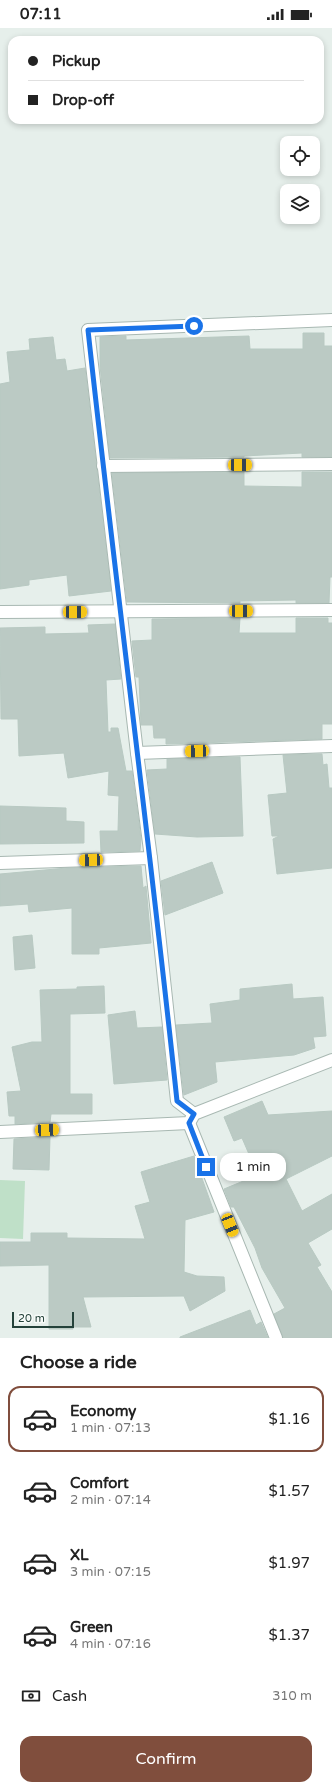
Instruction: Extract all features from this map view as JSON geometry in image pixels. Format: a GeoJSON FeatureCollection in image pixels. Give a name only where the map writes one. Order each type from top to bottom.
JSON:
{"type":"FeatureCollection","features":[{"type":"Feature","properties":{"kind":"street"},"geometry":{"type":"LineString","coordinates":[[276,1338],[192,1119],[177,1101],[151,858],[120,612],[88,330],[332,320]]}},
{"type":"Feature","properties":{"kind":"street"},"geometry":{"type":"LineString","coordinates":[[103,466],[332,464]]}},
{"type":"Feature","properties":{"kind":"street"},"geometry":{"type":"LineString","coordinates":[[0,612],[332,610]]}},
{"type":"Feature","properties":{"kind":"street"},"geometry":{"type":"LineString","coordinates":[[137,753],[332,746]]}},
{"type":"Feature","properties":{"kind":"street"},"geometry":{"type":"LineString","coordinates":[[0,863],[151,858]]}},
{"type":"Feature","properties":{"kind":"street"},"geometry":{"type":"LineString","coordinates":[[0,1132],[192,1119],[332,1060]]}},
{"type":"Feature","properties":{"kind":"green space"},"geometry":{"type":"Polygon","coordinates":[[[0,1180],[25,1181],[23,1239],[0,1238],[0,1180]]]}},
{"type":"Feature","properties":{"kind":"building"},"geometry":{"type":"Polygon","coordinates":[[[303,333],[324,333],[324,346],[332,346],[332,457],[302,457],[302,453],[244,457],[110,458],[100,366],[100,337],[126,336],[126,340],[249,336],[250,349],[303,349],[303,333]]]}},
{"type":"Feature","properties":{"kind":"building"},"geometry":{"type":"Polygon","coordinates":[[[53,337],[56,360],[65,359],[67,371],[85,368],[111,591],[69,596],[67,575],[29,580],[29,585],[0,589],[0,384],[10,382],[7,352],[30,350],[29,339],[53,337]]]}},
{"type":"Feature","properties":{"kind":"building"},"geometry":{"type":"Polygon","coordinates":[[[244,472],[244,486],[302,487],[302,472],[332,472],[332,577],[330,577],[329,603],[296,603],[296,600],[240,601],[240,603],[127,602],[112,473],[244,472]]]}},
{"type":"Feature","properties":{"kind":"building"},"geometry":{"type":"Polygon","coordinates":[[[240,618],[239,633],[296,633],[296,618],[328,618],[328,623],[332,623],[332,724],[322,724],[322,739],[166,744],[166,738],[154,738],[153,725],[141,725],[139,677],[136,677],[132,641],[152,640],[152,619],[240,618]]]}},
{"type":"Feature","properties":{"kind":"building"},"geometry":{"type":"Polygon","coordinates":[[[115,624],[121,679],[106,680],[108,732],[111,732],[111,728],[118,728],[126,771],[132,771],[141,839],[140,851],[101,852],[100,831],[118,831],[119,796],[108,795],[109,771],[68,778],[64,753],[19,756],[18,719],[1,719],[0,628],[45,627],[45,634],[89,633],[88,625],[115,624]]]}},
{"type":"Feature","properties":{"kind":"building"},"geometry":{"type":"Polygon","coordinates":[[[322,754],[323,765],[327,764],[329,788],[332,788],[332,868],[277,874],[273,839],[279,836],[272,836],[268,795],[287,793],[283,755],[322,754]]]}},
{"type":"Feature","properties":{"kind":"building"},"geometry":{"type":"Polygon","coordinates":[[[240,757],[243,836],[197,837],[155,834],[147,770],[167,769],[167,759],[240,757]]]}},
{"type":"Feature","properties":{"kind":"building"},"geometry":{"type":"Polygon","coordinates":[[[0,806],[66,808],[66,821],[84,822],[84,843],[0,844],[0,806]]]}},
{"type":"Feature","properties":{"kind":"building"},"geometry":{"type":"Polygon","coordinates":[[[212,862],[223,893],[165,915],[161,881],[212,862]]]}},
{"type":"Feature","properties":{"kind":"building"},"geometry":{"type":"Polygon","coordinates":[[[141,866],[143,888],[146,886],[151,943],[99,948],[99,954],[72,954],[72,908],[29,912],[28,904],[0,906],[0,874],[67,868],[141,866]]]}},
{"type":"Feature","properties":{"kind":"building"},"geometry":{"type":"Polygon","coordinates":[[[32,935],[35,968],[15,970],[13,937],[32,935]]]}},
{"type":"Feature","properties":{"kind":"building"},"geometry":{"type":"Polygon","coordinates":[[[292,984],[293,999],[323,997],[326,1036],[313,1037],[315,1048],[294,1055],[215,1062],[217,1082],[184,1095],[176,1025],[212,1023],[210,1004],[240,1000],[240,989],[292,984]]]}},
{"type":"Feature","properties":{"kind":"building"},"geometry":{"type":"Polygon","coordinates":[[[104,986],[105,1013],[70,1014],[70,1094],[92,1094],[92,1114],[51,1114],[50,1122],[15,1124],[15,1116],[9,1116],[7,1092],[21,1091],[12,1047],[32,1042],[42,1042],[40,990],[77,989],[77,987],[104,986]]]}},
{"type":"Feature","properties":{"kind":"building"},"geometry":{"type":"Polygon","coordinates":[[[135,1011],[137,1028],[162,1027],[167,1080],[114,1084],[108,1015],[135,1011]]]}},
{"type":"Feature","properties":{"kind":"building"},"geometry":{"type":"Polygon","coordinates":[[[262,1101],[268,1115],[332,1111],[332,1156],[286,1179],[302,1211],[332,1194],[332,1229],[308,1243],[321,1265],[317,1267],[332,1292],[332,1338],[283,1338],[274,1314],[285,1308],[262,1268],[255,1248],[234,1207],[231,1207],[224,1189],[258,1175],[242,1138],[234,1141],[224,1117],[262,1101]]]}},
{"type":"Feature","properties":{"kind":"building"},"geometry":{"type":"Polygon","coordinates":[[[50,1137],[49,1170],[13,1169],[14,1139],[50,1137]]]}},
{"type":"Feature","properties":{"kind":"building"},"geometry":{"type":"Polygon","coordinates":[[[194,1156],[214,1212],[185,1220],[184,1272],[197,1276],[224,1277],[225,1291],[190,1311],[184,1296],[83,1297],[91,1327],[49,1329],[49,1265],[0,1266],[0,1242],[31,1242],[31,1233],[67,1233],[67,1238],[145,1239],[135,1206],[150,1202],[141,1172],[194,1156]]]}},
{"type":"Feature","properties":{"kind":"building"},"geometry":{"type":"Polygon","coordinates":[[[250,1310],[256,1325],[261,1322],[268,1338],[180,1338],[180,1337],[250,1310]]]}},
{"type":"Feature","properties":{"kind":"route"},"geometry":{"type":"LineString","coordinates":[[194,326],[88,330],[116,583],[151,858],[177,1101],[194,1114],[189,1123],[206,1167]]}}]}
